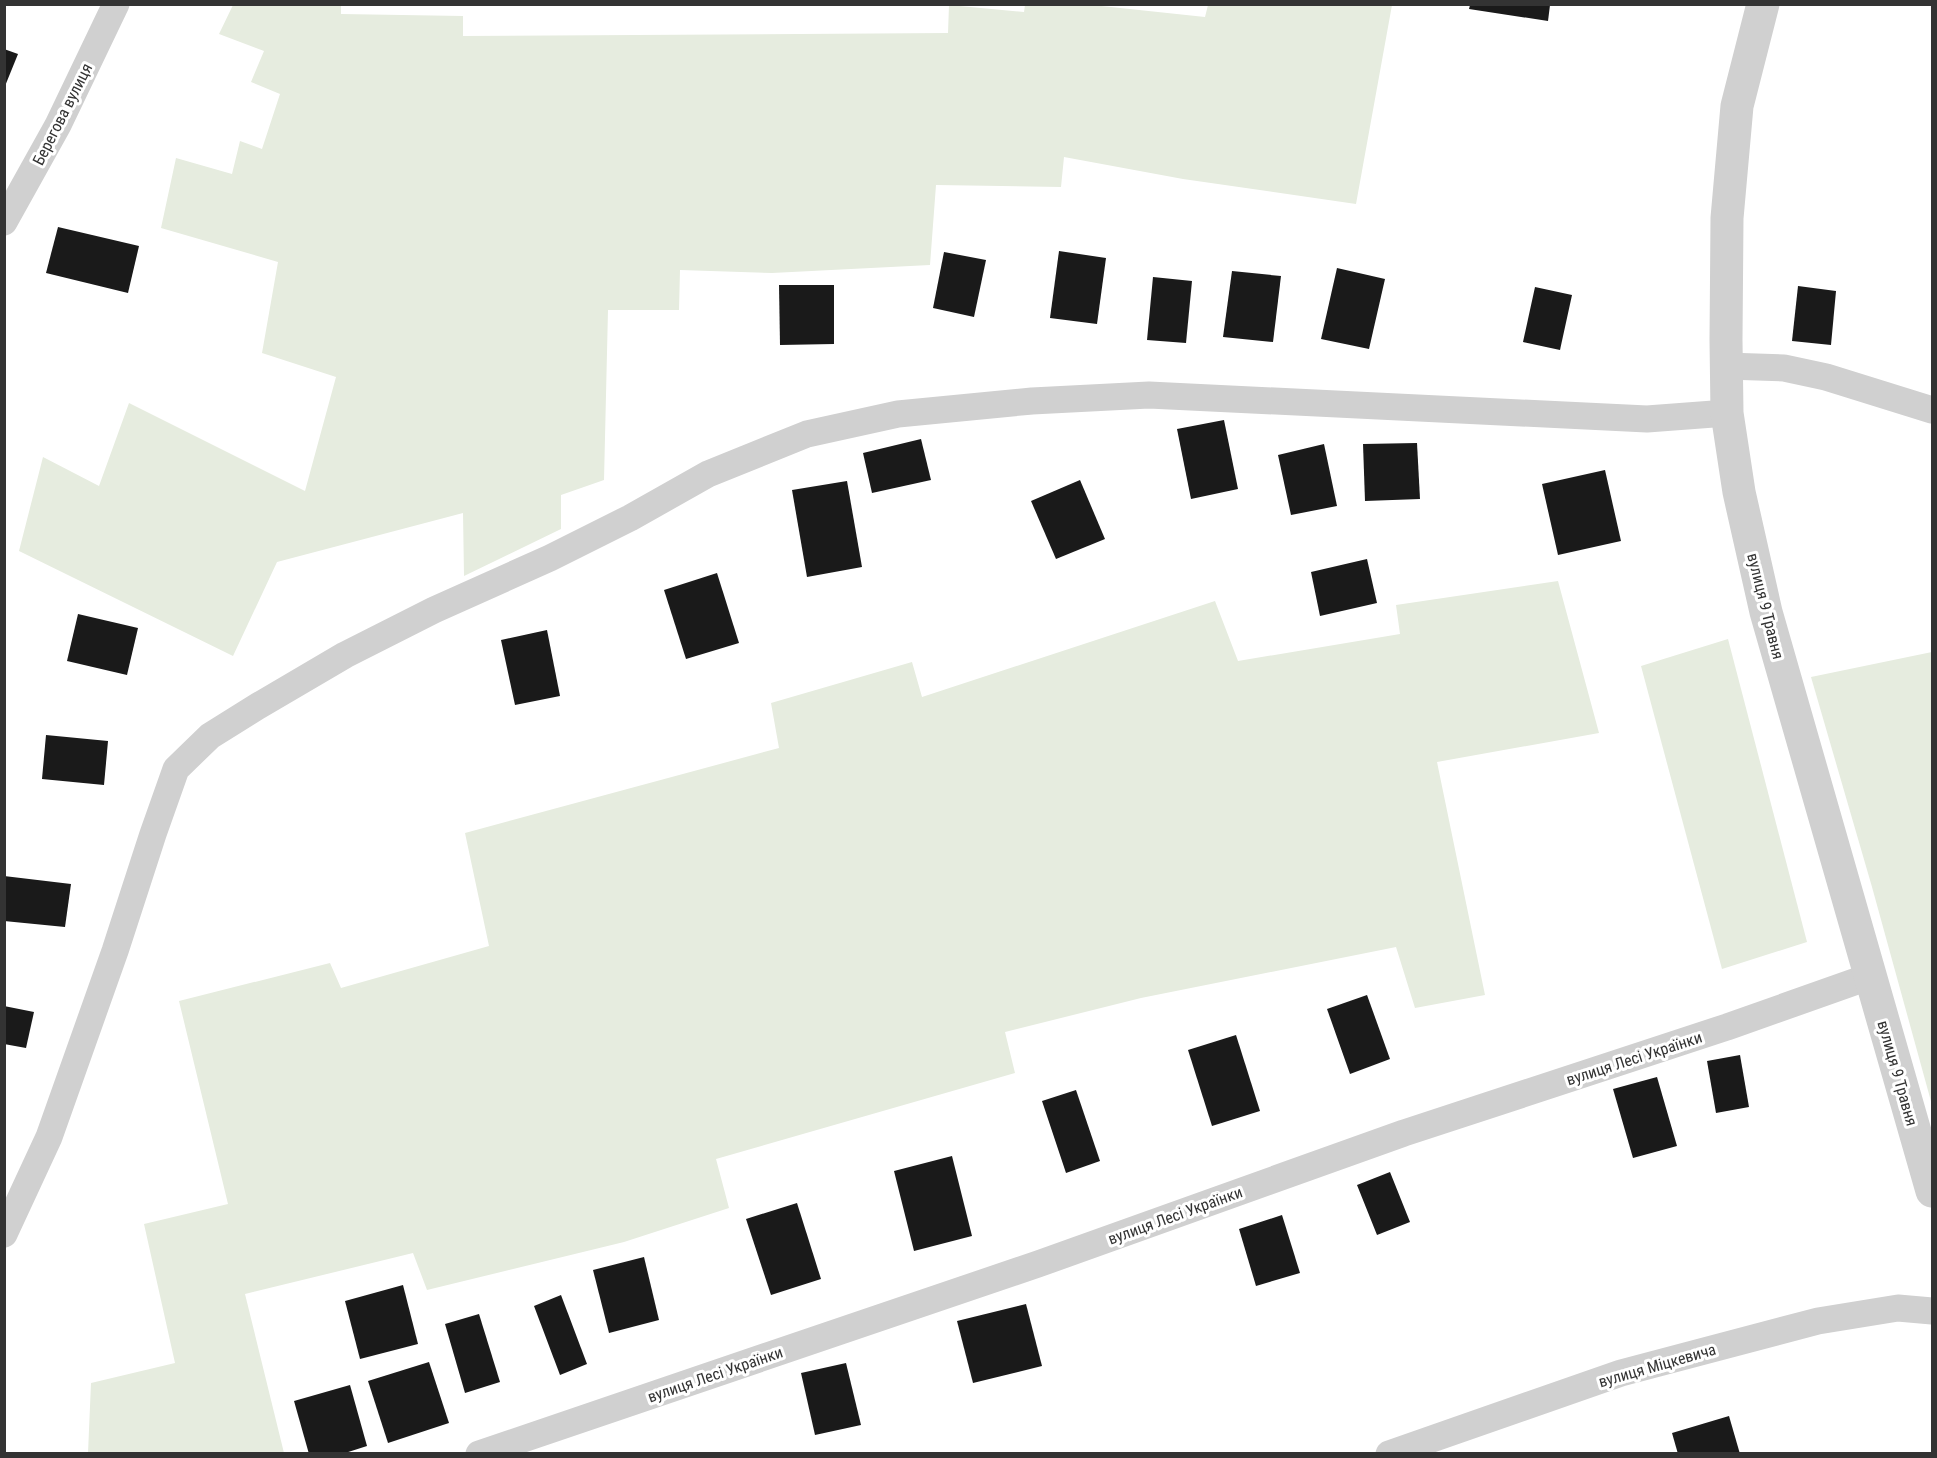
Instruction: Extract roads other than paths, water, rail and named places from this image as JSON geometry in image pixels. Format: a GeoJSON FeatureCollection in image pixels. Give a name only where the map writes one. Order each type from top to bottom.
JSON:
{"type":"FeatureCollection","features":[{"type":"Feature","properties":{"kind":"street","name":"Берегова вулиця"},"geometry":{"type":"LineString","coordinates":[[4,222],[58,125],[116,4]]}},
{"type":"Feature","properties":{"kind":"street","name":"вулиця 9 Травня"},"geometry":{"type":"LineString","coordinates":[[1756,6],[1737,106],[1727,218],[1727,413],[1739,492],[1766,612],[1932,1191]]}},
{"type":"Feature","properties":{"kind":"street"},"geometry":{"type":"LineString","coordinates":[[1726,366],[1784,368],[1826,377],[1932,410]]}},
{"type":"Feature","properties":{"kind":"street"},"geometry":{"type":"LineString","coordinates":[[4,1234],[49,1137],[176,769],[210,736],[345,655],[434,610],[550,558],[620,523],[708,474],[807,434],[898,414],[1032,401],[1149,395],[1647,418],[1727,413]]}},
{"type":"Feature","properties":{"kind":"street","name":"вулиця Лесі Українки"},"geometry":{"type":"LineString","coordinates":[[479,1454],[1038,1264],[1404,1133],[1728,1027],[1871,976]]}},
{"type":"Feature","properties":{"kind":"street","name":"вулиця Міцкевича"},"geometry":{"type":"LineString","coordinates":[[1389,1454],[1621,1373],[1807,1324],[1898,1308],[1932,1311]]}}]}
